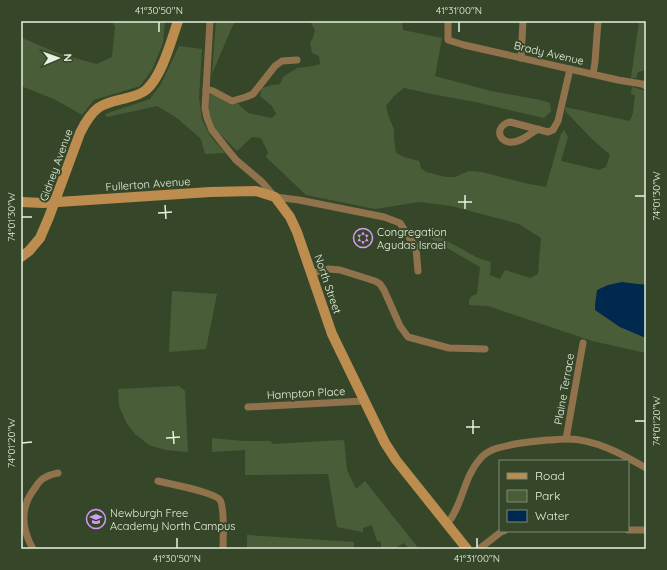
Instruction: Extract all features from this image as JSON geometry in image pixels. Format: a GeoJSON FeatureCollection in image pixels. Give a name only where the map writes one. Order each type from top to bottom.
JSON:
{"type":"FeatureCollection","features":[{"type":"Feature","properties":{"kind":"street","name":"Gidney Avenue"},"geometry":{"type":"LineString","coordinates":[[21,257],[40,238],[55,202],[80,133],[87,121],[97,109],[109,102],[134,96],[146,90],[154,81],[163,63],[178,21]]}},
{"type":"Feature","properties":{"kind":"street","name":"North Street"},"geometry":{"type":"LineString","coordinates":[[210,21],[205,108],[212,130],[236,160],[262,182],[290,218],[297,232],[332,334],[385,443],[396,460],[467,549]]}},
{"type":"Feature","properties":{"kind":"street","name":"Brady Avenue"},"geometry":{"type":"LineString","coordinates":[[448,21],[448,40],[464,45],[646,86]]}},
{"type":"Feature","properties":{"kind":"street"},"geometry":{"type":"LineString","coordinates":[[521,58],[523,21]]}},
{"type":"Feature","properties":{"kind":"street"},"geometry":{"type":"LineString","coordinates":[[593,74],[598,21]]}},
{"type":"Feature","properties":{"kind":"street"},"geometry":{"type":"LineString","coordinates":[[206,90],[213,91],[232,101],[246,97],[253,94],[275,66],[282,61],[297,60]]}},
{"type":"Feature","properties":{"kind":"street"},"geometry":{"type":"LineString","coordinates":[[538,129],[513,142],[505,141],[500,135],[500,130],[502,127],[510,122],[538,129],[548,132],[553,130],[558,121],[570,69]]}},
{"type":"Feature","properties":{"kind":"street","name":"Fullerton Avenue"},"geometry":{"type":"LineString","coordinates":[[21,202],[43,203],[210,192],[256,191],[275,197]]}},
{"type":"Feature","properties":{"kind":"street"},"geometry":{"type":"LineString","coordinates":[[275,197],[299,200],[377,215],[400,223],[416,248],[418,271]]}},
{"type":"Feature","properties":{"kind":"street"},"geometry":{"type":"LineString","coordinates":[[311,274],[329,269],[340,270],[374,280],[380,284],[384,290],[400,326],[408,337],[449,348],[485,349]]}},
{"type":"Feature","properties":{"kind":"street","name":"Plaine Terrace"},"geometry":{"type":"LineString","coordinates":[[566,439],[583,343]]}},
{"type":"Feature","properties":{"kind":"street","name":"Hampton Place"},"geometry":{"type":"LineString","coordinates":[[248,407],[364,401]]}},
{"type":"Feature","properties":{"kind":"street"},"geometry":{"type":"LineString","coordinates":[[447,524],[453,518],[472,470],[486,453],[496,448],[525,442],[566,439],[580,440],[608,449],[646,468]]}},
{"type":"Feature","properties":{"kind":"street"},"geometry":{"type":"LineString","coordinates":[[33,549],[25,532],[23,519],[25,506],[30,494],[39,482],[47,476],[58,473]]}},
{"type":"Feature","properties":{"kind":"street"},"geometry":{"type":"LineString","coordinates":[[158,481],[215,495],[219,498],[223,513],[223,549]]}},
{"type":"Feature","properties":{"kind":"street"},"geometry":{"type":"LineString","coordinates":[[629,530],[646,530]]}},
{"type":"Feature","properties":{"kind":"street"},"geometry":{"type":"LineString","coordinates":[[479,549],[501,532]]}},
{"type":"Feature","properties":{"kind":"green space"},"geometry":{"type":"Polygon","coordinates":[[[112,21],[165,21],[163,43],[152,70],[140,86],[94,100],[82,115],[54,99],[21,86],[21,38],[63,55],[97,64],[112,57],[115,27],[112,21]]]}},
{"type":"Feature","properties":{"kind":"green space"},"geometry":{"type":"Polygon","coordinates":[[[216,21],[236,21],[212,74],[216,21]]]}},
{"type":"Feature","properties":{"kind":"green space"},"geometry":{"type":"Polygon","coordinates":[[[310,21],[402,21],[403,30],[442,38],[435,76],[491,91],[550,103],[551,111],[544,118],[404,88],[394,96],[386,106],[394,129],[396,153],[419,161],[421,168],[426,172],[446,177],[455,177],[469,171],[482,172],[546,187],[561,134],[564,130],[568,137],[561,161],[599,170],[606,167],[610,155],[566,112],[565,107],[630,121],[633,113],[635,95],[631,94],[632,87],[646,91],[646,285],[642,284],[595,310],[620,327],[646,338],[646,353],[592,341],[488,306],[469,305],[470,298],[477,294],[480,267],[426,235],[438,236],[478,258],[491,262],[490,275],[500,279],[505,270],[530,278],[538,274],[541,238],[519,224],[451,206],[419,202],[375,209],[306,195],[266,157],[268,152],[261,138],[252,137],[237,151],[216,130],[209,114],[209,95],[214,94],[230,103],[237,103],[248,113],[272,118],[276,114],[272,106],[260,96],[262,88],[280,84],[283,77],[297,68],[320,64],[319,56],[312,53],[310,43],[315,30],[310,21]]]}},
{"type":"Feature","properties":{"kind":"green space"},"geometry":{"type":"Polygon","coordinates":[[[639,21],[646,21],[646,70],[638,72],[636,78],[631,78],[639,21]]]}},
{"type":"Feature","properties":{"kind":"green space"},"geometry":{"type":"Polygon","coordinates":[[[179,46],[202,49],[199,98],[202,120],[211,137],[225,153],[205,154],[201,139],[177,118],[157,106],[107,117],[105,114],[150,99],[161,84],[179,46]]]}},
{"type":"Feature","properties":{"kind":"green space"},"geometry":{"type":"Polygon","coordinates":[[[172,291],[217,294],[206,349],[169,352],[172,291]]]}},
{"type":"Feature","properties":{"kind":"green space"},"geometry":{"type":"Polygon","coordinates":[[[179,386],[185,391],[188,452],[166,450],[149,445],[135,434],[127,424],[119,406],[118,389],[179,386]]]}},
{"type":"Feature","properties":{"kind":"green space"},"geometry":{"type":"Polygon","coordinates":[[[212,438],[243,441],[271,441],[272,444],[344,440],[347,470],[356,489],[365,481],[419,549],[409,549],[404,543],[397,547],[397,549],[381,549],[381,542],[377,541],[372,525],[363,528],[363,532],[337,527],[328,474],[245,475],[245,450],[212,452],[212,438]]]}},
{"type":"Feature","properties":{"kind":"green space"},"geometry":{"type":"Polygon","coordinates":[[[247,535],[354,542],[354,549],[247,549],[247,535]]]}},
{"type":"Feature","properties":{"kind":"water"},"geometry":{"type":"Polygon","coordinates":[[[622,282],[646,285],[646,338],[620,327],[595,310],[597,290],[608,285],[622,282]]]}},
{"type":"Feature","properties":{"kind":"place","name":"Congregation Agudas Israel"},"geometry":{"type":"Point","coordinates":[363,238]}},
{"type":"Feature","properties":{"kind":"place","name":"Newburgh Free Academy North Campus"},"geometry":{"type":"Point","coordinates":[96,519]}}]}
